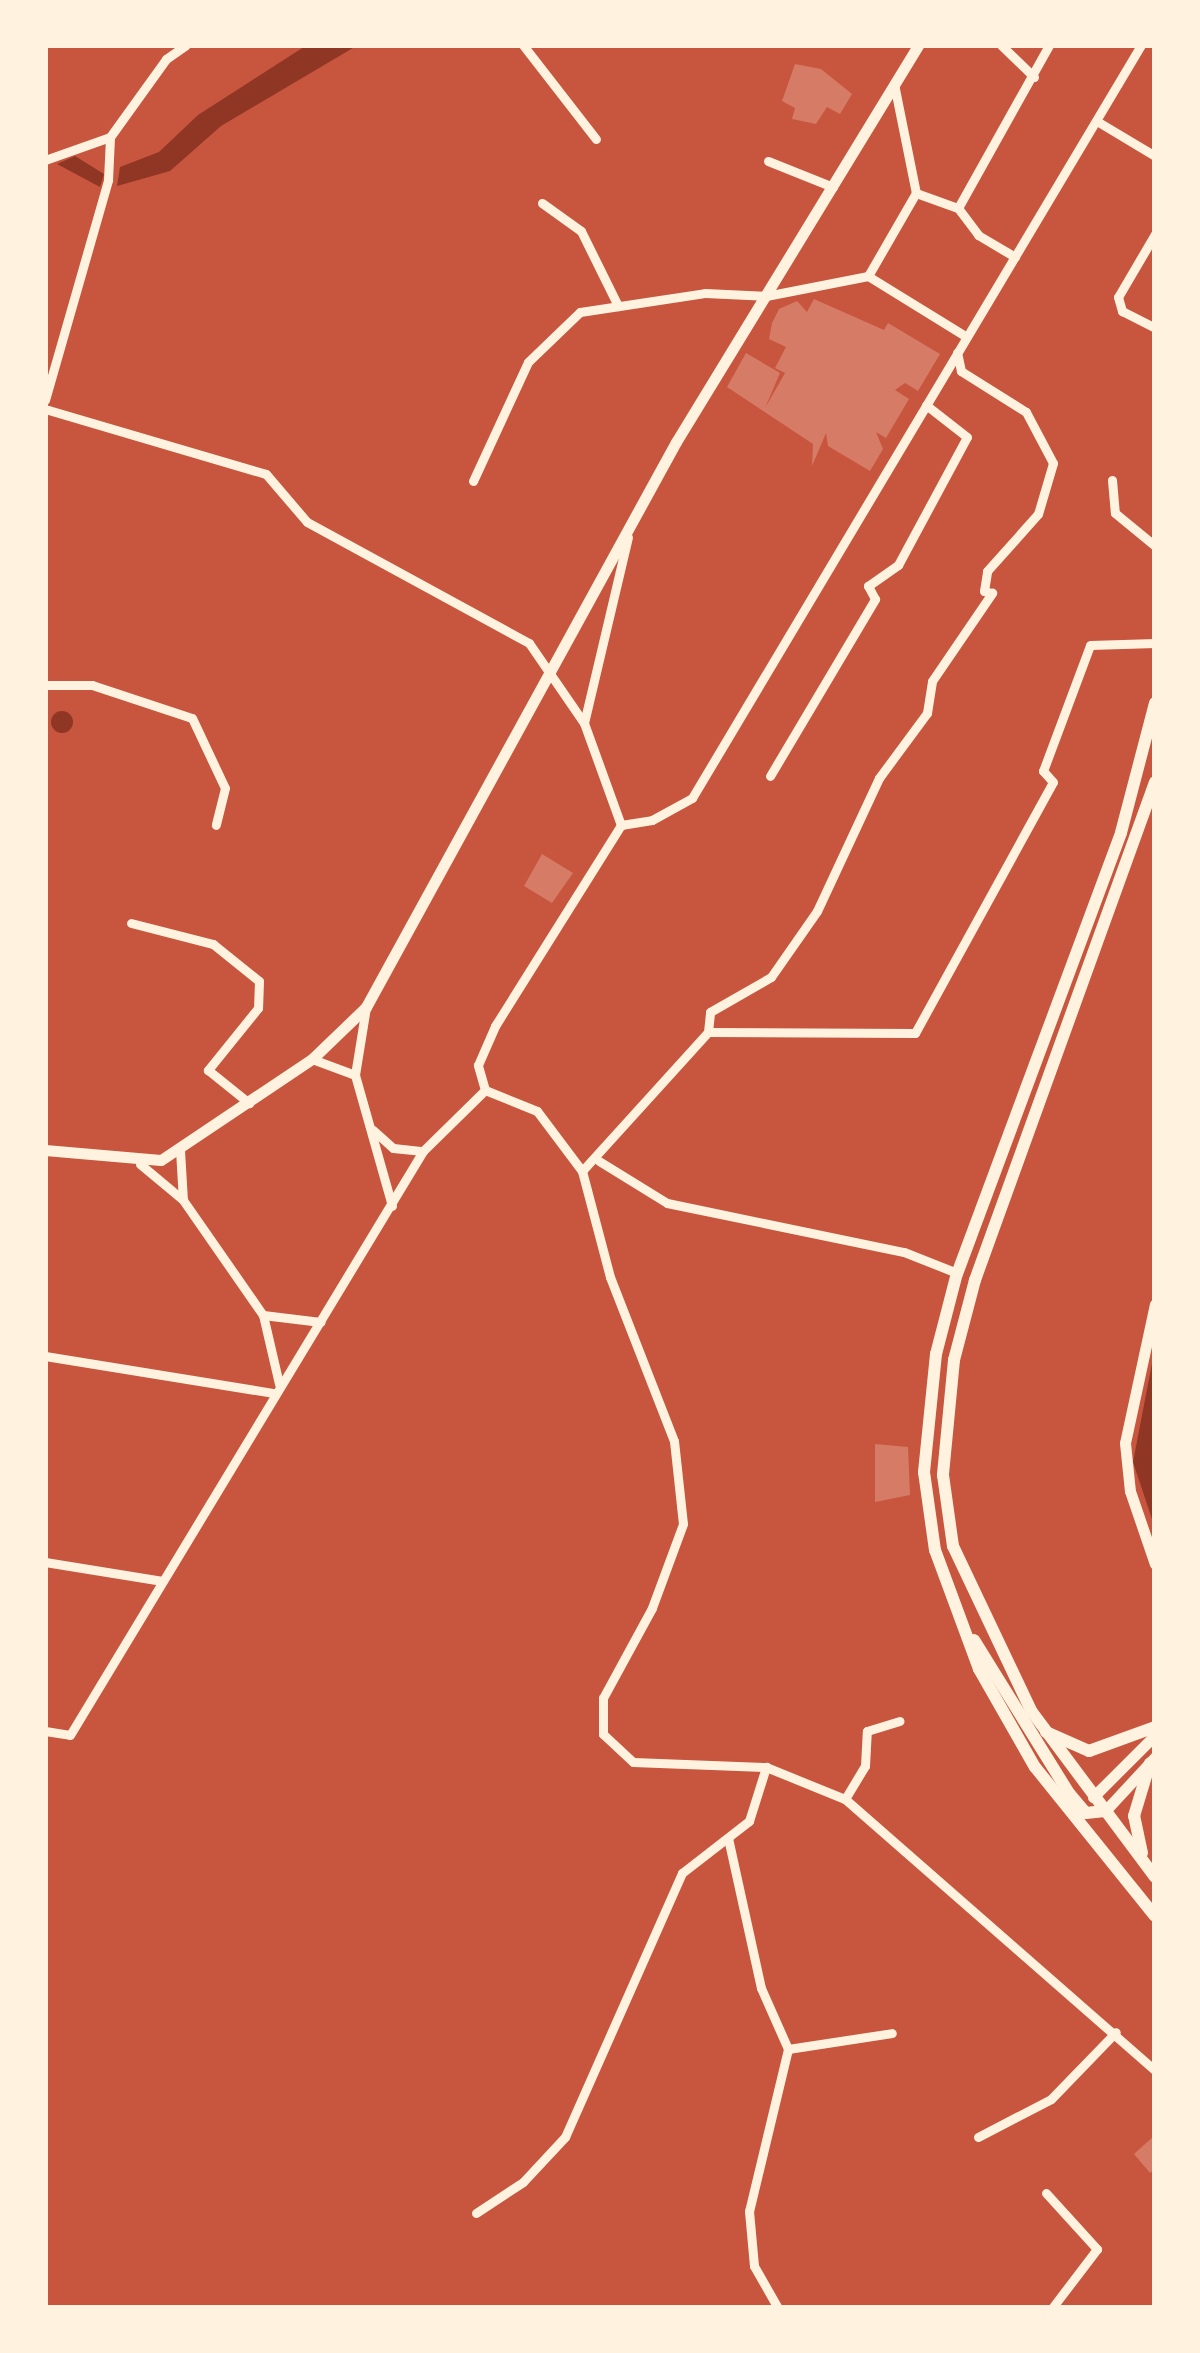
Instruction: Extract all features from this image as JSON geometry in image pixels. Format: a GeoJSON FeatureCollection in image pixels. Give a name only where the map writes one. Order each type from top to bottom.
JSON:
{"type":"FeatureCollection","features":[{"type":"Feature","properties":{"kind":"main road"},"geometry":{"type":"LineString","coordinates":[[45,1150],[140,1164],[180,1150],[312,1059],[366,1008],[766,296],[918,45]]}},
{"type":"Feature","properties":{"kind":"main road"},"geometry":{"type":"LineString","coordinates":[[1155,703],[1089,926],[957,1273],[936,1354],[924,1472],[927,1520],[957,1619],[1014,1735],[1085,1832],[1155,1916]]}},
{"type":"Feature","properties":{"kind":"main road"},"geometry":{"type":"LineString","coordinates":[[1152,1873],[1044,1731],[953,1546],[945,1420],[975,1280],[1155,782]]}},
{"type":"Feature","properties":{"kind":"main road"},"geometry":{"type":"LineString","coordinates":[[1155,1304],[1125,1443],[1130,1491],[1155,1564]]}},
{"type":"Feature","properties":{"kind":"main road"},"geometry":{"type":"LineString","coordinates":[[957,1619],[1086,1813]]}},
{"type":"Feature","properties":{"kind":"main road"},"geometry":{"type":"LineString","coordinates":[[1044,1731],[1090,1751],[1155,1727]]}},
{"type":"Feature","properties":{"kind":"main road"},"geometry":{"type":"LineString","coordinates":[[1085,1832],[1086,1813],[1093,1796],[1155,1735]]}},
{"type":"Feature","properties":{"kind":"main road"},"geometry":{"type":"LineString","coordinates":[[1086,1813],[1104,1811],[1152,1760]]}},
{"type":"Feature","properties":{"kind":"main road"},"geometry":{"type":"LineString","coordinates":[[1152,1760],[1134,1827],[1152,1873]]}},
{"type":"Feature","properties":{"kind":"street"},"geometry":{"type":"LineString","coordinates":[[166,58],[169,45]]}},
{"type":"Feature","properties":{"kind":"street"},"geometry":{"type":"LineString","coordinates":[[47,159],[110,137],[166,58],[186,45]]}},
{"type":"Feature","properties":{"kind":"street"},"geometry":{"type":"LineString","coordinates":[[522,45],[596,139]]}},
{"type":"Feature","properties":{"kind":"street"},"geometry":{"type":"LineString","coordinates":[[1001,45],[1034,77]]}},
{"type":"Feature","properties":{"kind":"street"},"geometry":{"type":"LineString","coordinates":[[958,208],[1050,45]]}},
{"type":"Feature","properties":{"kind":"street"},"geometry":{"type":"LineString","coordinates":[[485,1090],[478,1064],[495,1026],[621,824],[692,798],[965,336],[1100,123],[1140,45]]}},
{"type":"Feature","properties":{"kind":"street"},"geometry":{"type":"LineString","coordinates":[[868,276],[916,193],[894,82]]}},
{"type":"Feature","properties":{"kind":"street"},"geometry":{"type":"LineString","coordinates":[[1100,123],[1155,156]]}},
{"type":"Feature","properties":{"kind":"street"},"geometry":{"type":"LineString","coordinates":[[45,400],[105,195],[111,170],[110,137]]}},
{"type":"Feature","properties":{"kind":"street"},"geometry":{"type":"LineString","coordinates":[[768,161],[833,187]]}},
{"type":"Feature","properties":{"kind":"street"},"geometry":{"type":"LineString","coordinates":[[916,193],[958,208],[978,235],[1016,257]]}},
{"type":"Feature","properties":{"kind":"street"},"geometry":{"type":"LineString","coordinates":[[542,203],[581,231],[618,306]]}},
{"type":"Feature","properties":{"kind":"street"},"geometry":{"type":"LineString","coordinates":[[1155,234],[1118,297],[1122,311],[1155,328]]}},
{"type":"Feature","properties":{"kind":"street"},"geometry":{"type":"LineString","coordinates":[[473,480],[546,340],[580,312],[705,293],[766,296],[868,276],[965,336]]}},
{"type":"Feature","properties":{"kind":"street"},"geometry":{"type":"LineString","coordinates":[[582,1171],[599,1161],[708,1032],[710,1012],[772,978],[817,911],[879,778],[926,713],[932,681],[992,593],[984,591],[987,571],[1038,514],[1053,463],[1026,412],[961,371],[957,352]]}},
{"type":"Feature","properties":{"kind":"street"},"geometry":{"type":"LineString","coordinates":[[770,776],[876,599],[868,586],[898,566],[968,437],[926,405]]}},
{"type":"Feature","properties":{"kind":"street"},"geometry":{"type":"LineString","coordinates":[[45,409],[266,474],[306,522],[529,643],[584,723],[621,824]]}},
{"type":"Feature","properties":{"kind":"street"},"geometry":{"type":"LineString","coordinates":[[1112,480],[1115,513],[1155,546]]}},
{"type":"Feature","properties":{"kind":"street"},"geometry":{"type":"LineString","coordinates":[[584,723],[628,537]]}},
{"type":"Feature","properties":{"kind":"street"},"geometry":{"type":"LineString","coordinates":[[708,1032],[915,1033],[1053,782],[1042,771],[1090,645],[1155,644]]}},
{"type":"Feature","properties":{"kind":"street"},"geometry":{"type":"LineString","coordinates":[[45,685],[92,685],[192,718],[225,788],[216,824]]}},
{"type":"Feature","properties":{"kind":"street"},"geometry":{"type":"LineString","coordinates":[[131,924],[213,944],[259,981],[258,1008],[208,1070],[248,1102]]}},
{"type":"Feature","properties":{"kind":"street"},"geometry":{"type":"LineString","coordinates":[[366,1008],[354,1075],[392,1206]]}},
{"type":"Feature","properties":{"kind":"street"},"geometry":{"type":"LineString","coordinates":[[312,1059],[354,1075]]}},
{"type":"Feature","properties":{"kind":"street"},"geometry":{"type":"LineString","coordinates":[[45,1731],[70,1736],[276,1388],[321,1322],[423,1151],[485,1090]]}},
{"type":"Feature","properties":{"kind":"street"},"geometry":{"type":"LineString","coordinates":[[485,1090],[537,1111],[582,1171],[682,1485],[683,1524],[668,1569],[598,1719],[633,1762],[766,1766],[845,1799],[1155,2070]]}},
{"type":"Feature","properties":{"kind":"street"},"geometry":{"type":"LineString","coordinates":[[370,1126],[392,1148],[423,1151]]}},
{"type":"Feature","properties":{"kind":"street"},"geometry":{"type":"LineString","coordinates":[[180,1150],[183,1200]]}},
{"type":"Feature","properties":{"kind":"street"},"geometry":{"type":"LineString","coordinates":[[599,1161],[667,1202],[904,1252],[957,1273]]}},
{"type":"Feature","properties":{"kind":"street"},"geometry":{"type":"LineString","coordinates":[[140,1164],[183,1200],[263,1315],[276,1388]]}},
{"type":"Feature","properties":{"kind":"street"},"geometry":{"type":"LineString","coordinates":[[263,1315],[321,1322]]}},
{"type":"Feature","properties":{"kind":"street"},"geometry":{"type":"LineString","coordinates":[[45,1356],[276,1388]]}},
{"type":"Feature","properties":{"kind":"street"},"geometry":{"type":"LineString","coordinates":[[45,1562],[162,1581]]}},
{"type":"Feature","properties":{"kind":"street"},"geometry":{"type":"LineString","coordinates":[[845,1799],[865,1766],[866,1732],[900,1721]]}},
{"type":"Feature","properties":{"kind":"street"},"geometry":{"type":"LineString","coordinates":[[476,2213],[523,2182],[565,2137],[677,1883],[749,1821],[766,1766]]}},
{"type":"Feature","properties":{"kind":"street"},"geometry":{"type":"LineString","coordinates":[[728,1838],[761,1988],[788,2049],[749,2211],[754,2266],[778,2308]]}},
{"type":"Feature","properties":{"kind":"street"},"geometry":{"type":"LineString","coordinates":[[978,2136],[1051,2099],[1116,2032]]}},
{"type":"Feature","properties":{"kind":"street"},"geometry":{"type":"LineString","coordinates":[[788,2049],[892,2033]]}},
{"type":"Feature","properties":{"kind":"street"},"geometry":{"type":"LineString","coordinates":[[1046,2193],[1097,2249],[1052,2308]]}},
{"type":"Feature","properties":{"kind":"shaded area"},"geometry":{"type":"Polygon","coordinates":[[[307,45],[358,45],[221,126],[170,171],[117,186],[120,167],[159,152],[198,115],[307,45]]]}},
{"type":"Feature","properties":{"kind":"shaded area"},"geometry":{"type":"Polygon","coordinates":[[[75,156],[104,174],[100,187],[57,164],[75,156]]]}},
{"type":"Feature","properties":{"kind":"shaded area"},"geometry":{"type":"Polygon","coordinates":[[[62,711],[70,714],[70,730],[62,733],[54,730],[51,722],[54,714],[62,711]]]}},
{"type":"Feature","properties":{"kind":"shaded area"},"geometry":{"type":"Polygon","coordinates":[[[1155,1348],[1155,1528],[1133,1462],[1155,1348]]]}},
{"type":"Feature","properties":{"kind":"building"},"geometry":{"type":"Polygon","coordinates":[[[795,64],[821,69],[852,94],[840,114],[827,107],[816,124],[792,119],[795,108],[782,101],[795,64]]]}},
{"type":"Feature","properties":{"kind":"building"},"geometry":{"type":"Polygon","coordinates":[[[814,299],[884,330],[888,323],[940,354],[918,391],[905,383],[895,390],[909,399],[886,438],[876,432],[883,449],[870,471],[828,446],[826,433],[812,466],[813,444],[727,387],[746,353],[780,373],[765,408],[785,373],[775,368],[786,347],[769,339],[772,323],[779,309],[797,301],[807,312],[814,299]]]}},
{"type":"Feature","properties":{"kind":"building"},"geometry":{"type":"Polygon","coordinates":[[[542,854],[573,873],[552,903],[524,886],[542,854]]]}},
{"type":"Feature","properties":{"kind":"building"},"geometry":{"type":"Polygon","coordinates":[[[875,1444],[908,1447],[910,1495],[875,1502],[875,1444]]]}},
{"type":"Feature","properties":{"kind":"building"},"geometry":{"type":"Polygon","coordinates":[[[1155,2135],[1155,2169],[1150,2173],[1134,2154],[1155,2135]]]}}]}
